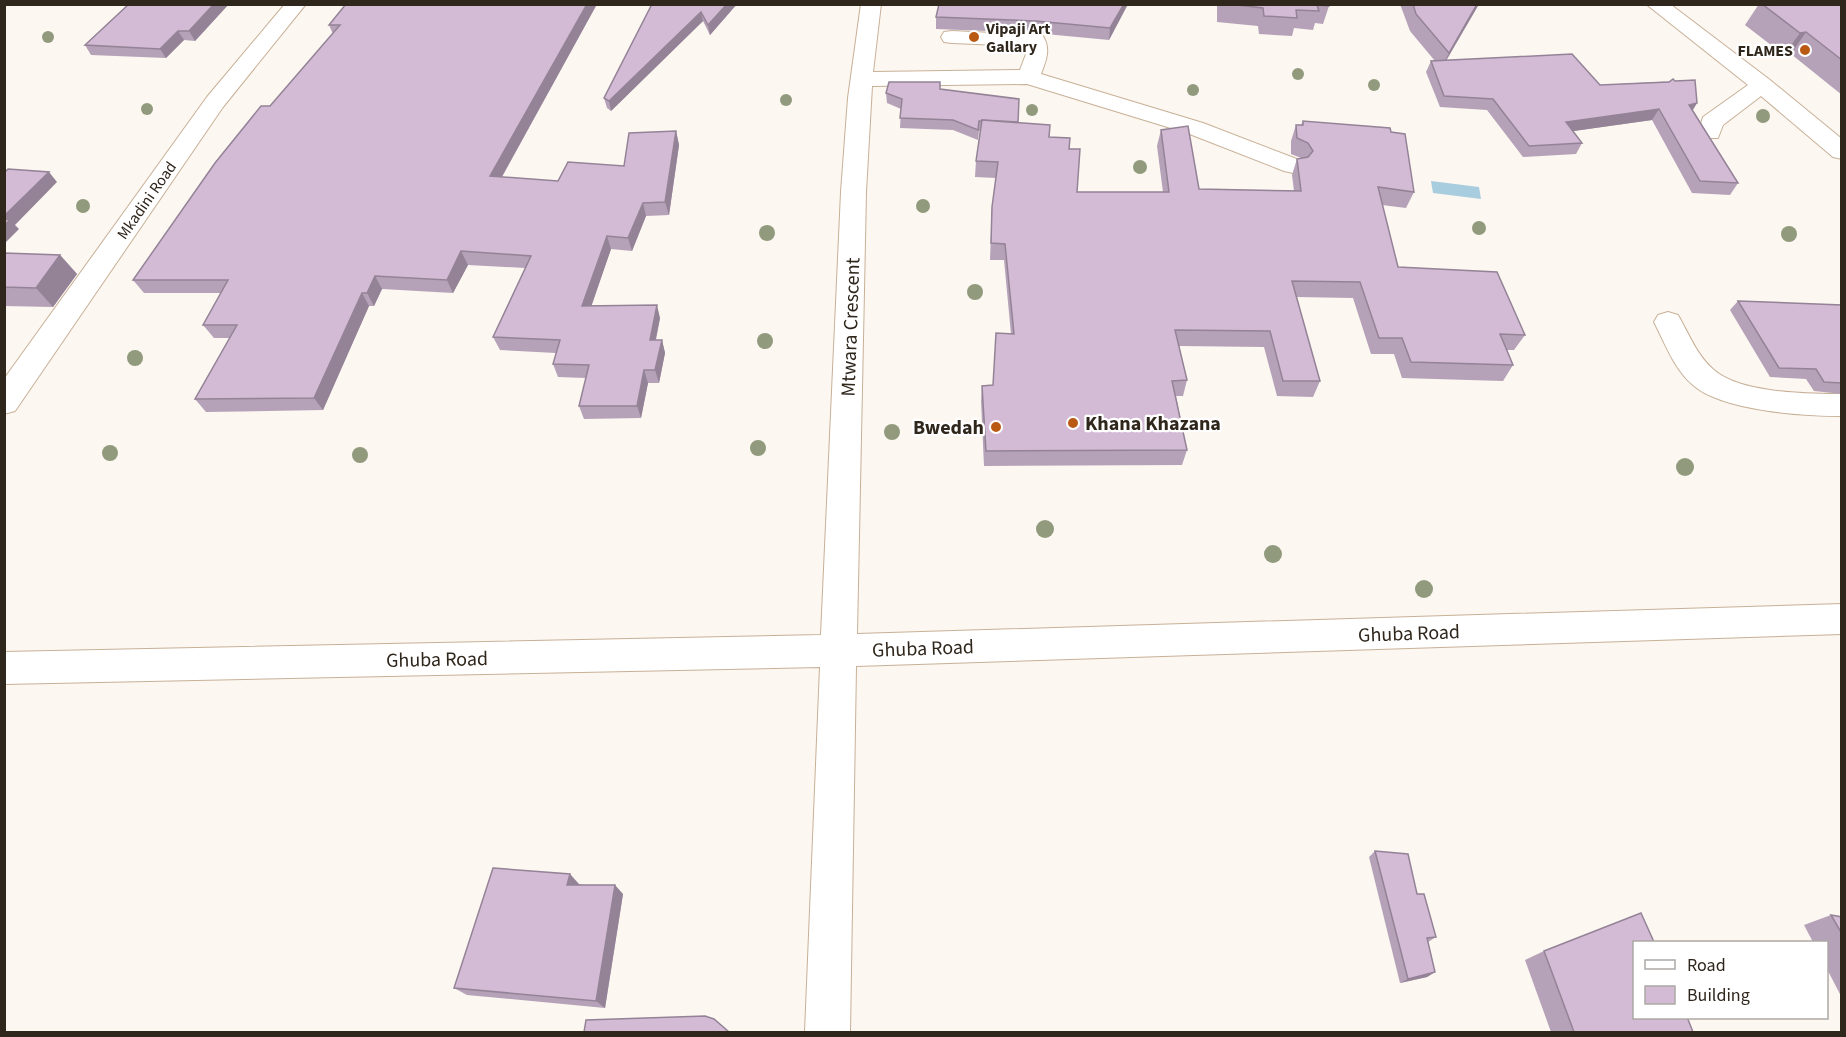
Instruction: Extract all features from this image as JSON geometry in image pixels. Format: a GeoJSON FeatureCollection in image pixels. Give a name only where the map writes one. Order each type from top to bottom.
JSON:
{"type":"FeatureCollection","features":[{"type":"Feature","properties":{"kind":"street","name":"Mkadini Road"},"geometry":{"type":"LineString","coordinates":[[4,403],[215,102],[296,4]]}},
{"type":"Feature","properties":{"kind":"street","name":"Mtwara Crescent"},"geometry":{"type":"LineString","coordinates":[[828,1032],[838,651],[861,79],[871,4]]}},
{"type":"Feature","properties":{"kind":"street"},"geometry":{"type":"LineString","coordinates":[[1656,4],[1762,86],[1842,152]]}},
{"type":"Feature","properties":{"kind":"street"},"geometry":{"type":"LineString","coordinates":[[952,37],[1015,38],[1035,41],[1037,54],[1029,77]]}},
{"type":"Feature","properties":{"kind":"street"},"geometry":{"type":"LineString","coordinates":[[861,79],[1029,77],[1195,128],[1293,166]]}},
{"type":"Feature","properties":{"kind":"street"},"geometry":{"type":"LineString","coordinates":[[1710,133],[1711,122],[1762,86]]}},
{"type":"Feature","properties":{"kind":"street"},"geometry":{"type":"LineString","coordinates":[[1668,322],[1693,366],[1709,382],[1743,394],[1823,406],[1842,405]]}},
{"type":"Feature","properties":{"kind":"street","name":"Ghuba Road"},"geometry":{"type":"LineString","coordinates":[[4,668],[838,651],[1842,619]]}},
{"type":"Feature","properties":{"kind":"water"},"geometry":{"type":"Polygon","coordinates":[[[1431,181],[1479,187],[1481,199],[1433,193],[1431,181]]]}},
{"type":"Feature","properties":{"kind":"building"},"geometry":{"type":"Polygon","coordinates":[[[129,4],[214,4],[189,31],[178,31],[160,49],[85,45],[129,4]]]}},
{"type":"Feature","properties":{"kind":"building"},"geometry":{"type":"Polygon","coordinates":[[[346,4],[587,4],[490,176],[558,181],[568,162],[624,166],[629,133],[676,131],[665,202],[643,203],[628,238],[607,236],[582,306],[657,305],[650,340],[662,340],[655,370],[644,370],[637,406],[579,406],[589,365],[553,364],[560,340],[493,337],[531,256],[461,251],[447,280],[375,276],[367,293],[362,293],[314,398],[195,399],[237,325],[203,325],[228,280],[133,280],[215,163],[261,106],[270,106],[340,25],[329,25],[346,4]]]}},
{"type":"Feature","properties":{"kind":"building"},"geometry":{"type":"Polygon","coordinates":[[[652,4],[727,4],[708,25],[701,12],[609,101],[604,98],[652,4]]]}},
{"type":"Feature","properties":{"kind":"building"},"geometry":{"type":"Polygon","coordinates":[[[939,4],[1124,4],[1110,28],[1036,21],[936,17],[939,4]]]}},
{"type":"Feature","properties":{"kind":"building"},"geometry":{"type":"Polygon","coordinates":[[[1229,4],[1329,4],[1329,6],[1317,5],[1319,11],[1296,10],[1297,18],[1264,16],[1263,8],[1229,4]]]}},
{"type":"Feature","properties":{"kind":"building"},"geometry":{"type":"Polygon","coordinates":[[[1413,4],[1477,4],[1449,53],[1416,14],[1413,4]]]}},
{"type":"Feature","properties":{"kind":"building"},"geometry":{"type":"Polygon","coordinates":[[[1762,4],[1842,4],[1842,60],[1806,32],[1800,33],[1762,4]]]}},
{"type":"Feature","properties":{"kind":"building"},"geometry":{"type":"Polygon","coordinates":[[[1572,54],[1600,85],[1669,82],[1673,79],[1675,81],[1695,80],[1697,103],[1689,105],[1738,183],[1700,181],[1659,109],[1566,122],[1582,143],[1529,146],[1493,99],[1444,96],[1431,61],[1572,54]]]}},
{"type":"Feature","properties":{"kind":"building"},"geometry":{"type":"Polygon","coordinates":[[[889,82],[940,82],[940,89],[1019,99],[1018,122],[982,120],[979,121],[978,130],[953,120],[900,118],[902,99],[886,93],[889,82]]]}},
{"type":"Feature","properties":{"kind":"building"},"geometry":{"type":"Polygon","coordinates":[[[982,120],[1050,125],[1049,137],[1070,138],[1069,149],[1080,149],[1077,192],[1169,192],[1161,130],[1188,126],[1199,189],[1301,191],[1297,159],[1308,157],[1313,151],[1308,143],[1297,138],[1296,125],[1303,125],[1303,121],[1390,128],[1391,132],[1405,134],[1414,192],[1378,187],[1398,267],[1497,272],[1525,335],[1500,334],[1513,365],[1411,362],[1402,338],[1379,338],[1360,282],[1292,281],[1320,381],[1283,381],[1270,331],[1175,330],[1187,380],[1172,381],[1187,450],[986,451],[982,386],[993,385],[996,333],[1014,334],[1005,244],[991,243],[992,207],[998,162],[976,161],[982,120]]]}},
{"type":"Feature","properties":{"kind":"building"},"geometry":{"type":"Polygon","coordinates":[[[8,169],[49,172],[4,216],[4,173],[8,169]]]}},
{"type":"Feature","properties":{"kind":"building"},"geometry":{"type":"Polygon","coordinates":[[[4,253],[60,255],[36,288],[4,287],[4,253]]]}},
{"type":"Feature","properties":{"kind":"building"},"geometry":{"type":"Polygon","coordinates":[[[1738,301],[1842,305],[1842,383],[1824,382],[1816,369],[1779,368],[1738,301]]]}},
{"type":"Feature","properties":{"kind":"building"},"geometry":{"type":"Polygon","coordinates":[[[1375,851],[1408,854],[1417,894],[1424,894],[1436,937],[1427,938],[1435,972],[1408,979],[1375,851]]]}},
{"type":"Feature","properties":{"kind":"building"},"geometry":{"type":"Polygon","coordinates":[[[493,868],[570,874],[567,885],[615,885],[596,1001],[454,988],[493,868]]]}},
{"type":"Feature","properties":{"kind":"building"},"geometry":{"type":"Polygon","coordinates":[[[1641,913],[1654,941],[1633,941],[1633,1019],[1688,1019],[1693,1032],[1574,1032],[1544,951],[1641,913]]]}},
{"type":"Feature","properties":{"kind":"building"},"geometry":{"type":"Polygon","coordinates":[[[1831,915],[1842,917],[1842,934],[1831,915]]]}},
{"type":"Feature","properties":{"kind":"building"},"geometry":{"type":"Polygon","coordinates":[[[705,1016],[714,1019],[729,1032],[584,1032],[586,1020],[705,1016]]]}},
{"type":"Feature","properties":{"kind":"place","name":"Vipaji Art Gallary"},"geometry":{"type":"Point","coordinates":[974,37]}},
{"type":"Feature","properties":{"kind":"place","name":"FLAMES"},"geometry":{"type":"Point","coordinates":[1805,50]}},
{"type":"Feature","properties":{"kind":"place","name":"Khana Khazana"},"geometry":{"type":"Point","coordinates":[1073,423]}},
{"type":"Feature","properties":{"kind":"place","name":"Bwedah"},"geometry":{"type":"Point","coordinates":[996,427]}}]}
